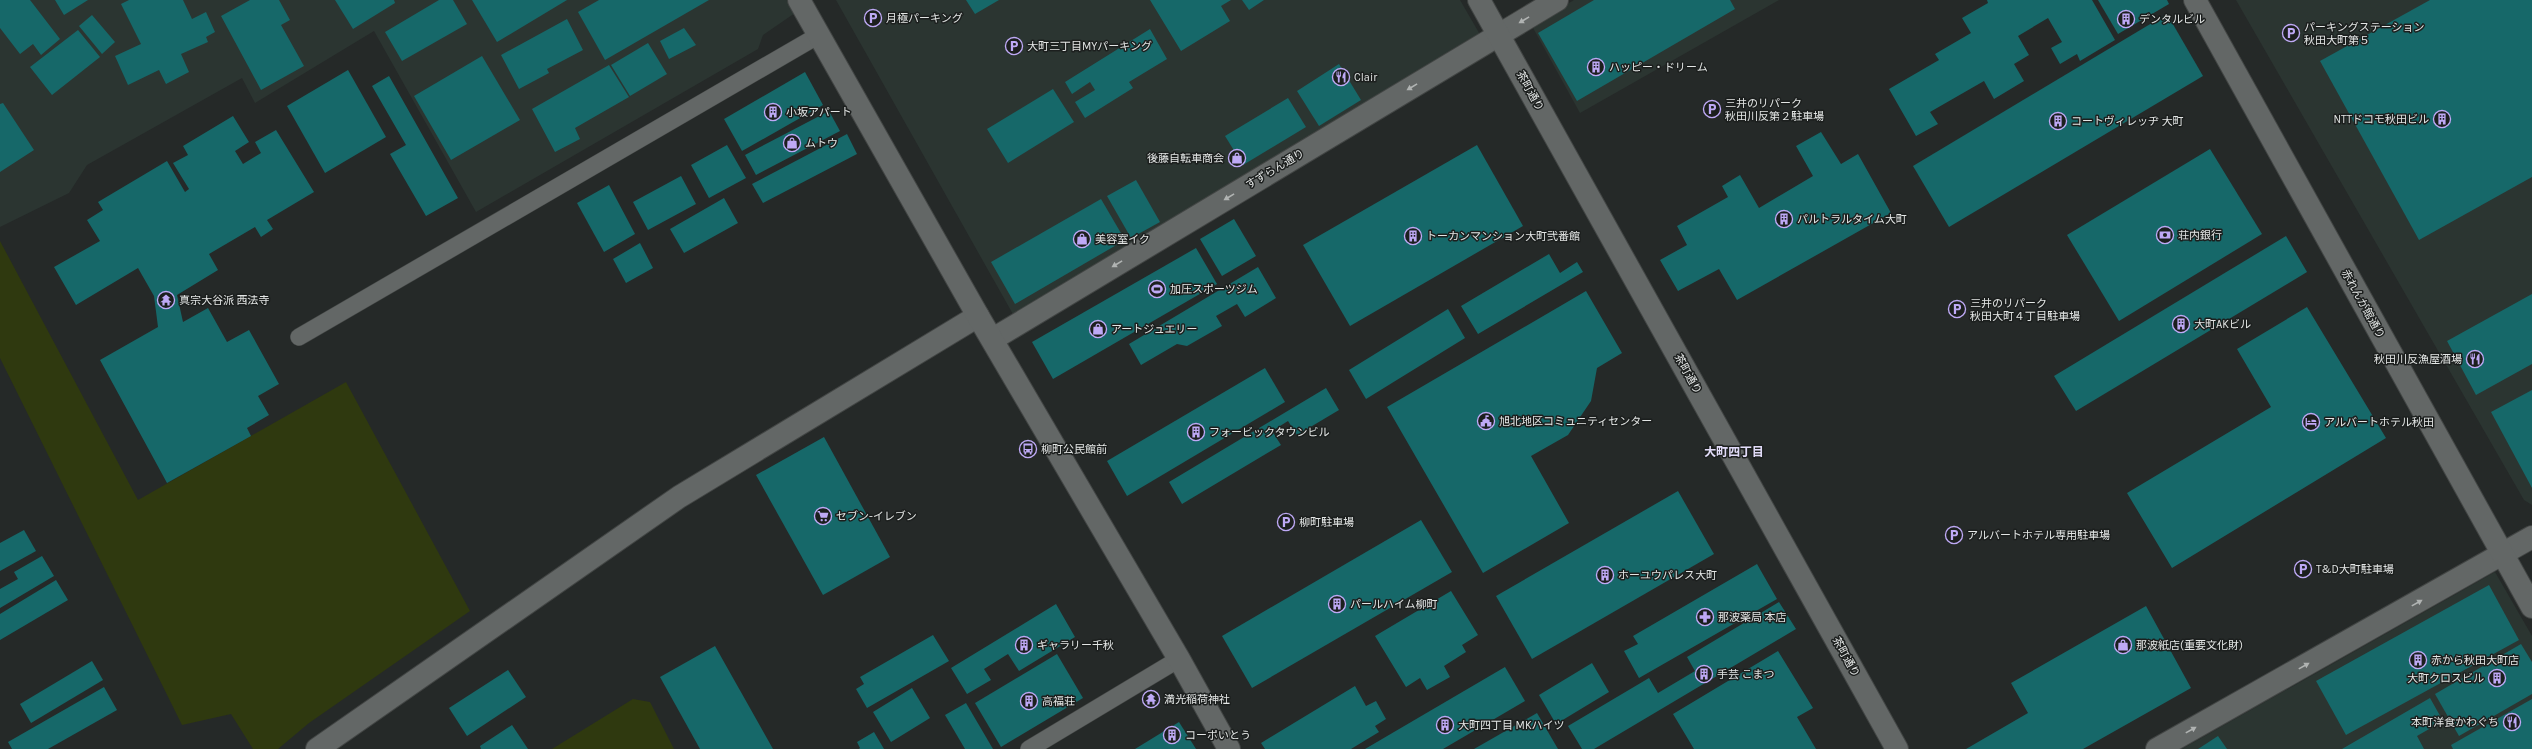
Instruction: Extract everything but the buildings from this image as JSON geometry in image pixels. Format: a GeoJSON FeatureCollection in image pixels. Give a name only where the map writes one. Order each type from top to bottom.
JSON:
{"type":"FeatureCollection","features":[{"type":"Feature","properties":{"kind":"street"},"geometry":{"type":"LineString","coordinates":[[799,0],[978,316],[993,339],[1179,659],[1229,749]]}},
{"type":"Feature","properties":{"kind":"street","name":"茶町通り"},"geometry":{"type":"LineString","coordinates":[[1479,0],[1897,749]]}},
{"type":"Feature","properties":{"kind":"street","name":"すずらん通り"},"geometry":{"type":"LineString","coordinates":[[993,339],[1557,0]]}},
{"type":"Feature","properties":{"kind":"street","name":"赤れんが館通り"},"geometry":{"type":"LineString","coordinates":[[2195,0],[2532,607]]}},
{"type":"Feature","properties":{"kind":"street"},"geometry":{"type":"LineString","coordinates":[[317,749],[680,497],[978,316]]}},
{"type":"Feature","properties":{"kind":"street"},"geometry":{"type":"LineString","coordinates":[[2156,749],[2532,537]]}},
{"type":"Feature","properties":{"kind":"lane"},"geometry":{"type":"LineString","coordinates":[[299,337],[819,35]]}},
{"type":"Feature","properties":{"kind":"lane"},"geometry":{"type":"LineString","coordinates":[[1029,749],[1179,659]]}},
{"type":"Feature","properties":{"kind":"shaded area"},"geometry":{"type":"Polygon","coordinates":[[[0,0],[788,0],[795,13],[763,35],[758,49],[476,212],[374,31],[255,103],[242,78],[87,165],[69,193],[0,227],[0,0]]]}},
{"type":"Feature","properties":{"kind":"shaded area"},"geometry":{"type":"Polygon","coordinates":[[[836,0],[1460,0],[1482,38],[1014,316],[836,0]]]}},
{"type":"Feature","properties":{"kind":"shaded area","name":"ハッピー・ドリーム"},"geometry":{"type":"Polygon","coordinates":[[[1574,0],[1779,0],[1580,113],[1532,26],[1574,0]]]}},
{"type":"Feature","properties":{"kind":"shaded area"},"geometry":{"type":"Polygon","coordinates":[[[2236,0],[2532,0],[2532,505],[2524,500],[2236,0]]]}},
{"type":"Feature","properties":{"kind":"shaded area"},"geometry":{"type":"Polygon","coordinates":[[[2495,572],[2532,636],[2532,749],[2182,749],[2495,572]]]}},
{"type":"Feature","properties":{"kind":"green space"},"geometry":{"type":"Polygon","coordinates":[[[0,241],[138,500],[346,382],[470,611],[309,723],[278,749],[253,749],[231,714],[182,725],[0,358],[0,241]]]}},
{"type":"Feature","properties":{"kind":"green space"},"geometry":{"type":"Polygon","coordinates":[[[633,699],[650,702],[674,749],[552,749],[633,699]]]}},
{"type":"Feature","properties":{"kind":"place","name":"月極パーキング"},"geometry":{"type":"Point","coordinates":[873,18]}},
{"type":"Feature","properties":{"kind":"place","name":"デンタルビル"},"geometry":{"type":"Point","coordinates":[2126,19]}},
{"type":"Feature","properties":{"kind":"place","name":"パーキングステーション 秋田大町第５"},"geometry":{"type":"Point","coordinates":[2291,33]}},
{"type":"Feature","properties":{"kind":"place","name":"大町三丁目MYパーキング"},"geometry":{"type":"Point","coordinates":[1014,46]}},
{"type":"Feature","properties":{"kind":"place","name":"ハッピー・ドリーム"},"geometry":{"type":"Point","coordinates":[1596,67]}},
{"type":"Feature","properties":{"kind":"place","name":"Clair"},"geometry":{"type":"Point","coordinates":[1341,77]}},
{"type":"Feature","properties":{"kind":"place","name":"三井のリパーク 秋田川反第２駐車場"},"geometry":{"type":"Point","coordinates":[1712,109]}},
{"type":"Feature","properties":{"kind":"place","name":"小坂アパート"},"geometry":{"type":"Point","coordinates":[773,112]}},
{"type":"Feature","properties":{"kind":"place","name":"NTTドコモ秋田ビル"},"geometry":{"type":"Point","coordinates":[2442,119]}},
{"type":"Feature","properties":{"kind":"place","name":"コートヴィレッヂ 大町"},"geometry":{"type":"Point","coordinates":[2058,121]}},
{"type":"Feature","properties":{"kind":"place","name":"ムトウ"},"geometry":{"type":"Point","coordinates":[792,143]}},
{"type":"Feature","properties":{"kind":"place","name":"後藤自転車商会"},"geometry":{"type":"Point","coordinates":[1237,158]}},
{"type":"Feature","properties":{"kind":"place","name":"パルトラルタイム大町"},"geometry":{"type":"Point","coordinates":[1784,219]}},
{"type":"Feature","properties":{"kind":"place","name":"荘内銀行"},"geometry":{"type":"Point","coordinates":[2165,235]}},
{"type":"Feature","properties":{"kind":"place","name":"トーカンマンション大町弐番館"},"geometry":{"type":"Point","coordinates":[1413,236]}},
{"type":"Feature","properties":{"kind":"place","name":"美容室イク"},"geometry":{"type":"Point","coordinates":[1082,239]}},
{"type":"Feature","properties":{"kind":"place","name":"加圧スポーツジム"},"geometry":{"type":"Point","coordinates":[1157,289]}},
{"type":"Feature","properties":{"kind":"place","name":"真宗大谷派 西法寺"},"geometry":{"type":"Point","coordinates":[166,300]}},
{"type":"Feature","properties":{"kind":"place","name":"三井のリパーク 秋田大町４丁目駐車場"},"geometry":{"type":"Point","coordinates":[1957,309]}},
{"type":"Feature","properties":{"kind":"place","name":"大町AKビル"},"geometry":{"type":"Point","coordinates":[2181,324]}},
{"type":"Feature","properties":{"kind":"place","name":"アートジュエリー"},"geometry":{"type":"Point","coordinates":[1098,329]}},
{"type":"Feature","properties":{"kind":"place","name":"秋田川反漁屋酒場"},"geometry":{"type":"Point","coordinates":[2475,359]}},
{"type":"Feature","properties":{"kind":"place","name":"旭北地区コミュニティセンター"},"geometry":{"type":"Point","coordinates":[1486,421]}},
{"type":"Feature","properties":{"kind":"place","name":"アルバートホテル秋田"},"geometry":{"type":"Point","coordinates":[2311,422]}},
{"type":"Feature","properties":{"kind":"place","name":"フォービックタウンビル"},"geometry":{"type":"Point","coordinates":[1196,432]}},
{"type":"Feature","properties":{"kind":"place","name":"柳町公民館前"},"geometry":{"type":"Point","coordinates":[1028,449]}},
{"type":"Feature","properties":{"kind":"place","name":"セブン-イレブン"},"geometry":{"type":"Point","coordinates":[823,516]}},
{"type":"Feature","properties":{"kind":"place","name":"柳町駐車場"},"geometry":{"type":"Point","coordinates":[1286,522]}},
{"type":"Feature","properties":{"kind":"place","name":"アルバートホテル専用駐車場"},"geometry":{"type":"Point","coordinates":[1954,535]}},
{"type":"Feature","properties":{"kind":"place","name":"T&D大町駐車場"},"geometry":{"type":"Point","coordinates":[2303,569]}},
{"type":"Feature","properties":{"kind":"place","name":"ホーユウパレス大町"},"geometry":{"type":"Point","coordinates":[1605,575]}},
{"type":"Feature","properties":{"kind":"place","name":"パールハイム柳町"},"geometry":{"type":"Point","coordinates":[1337,604]}},
{"type":"Feature","properties":{"kind":"place","name":"那波薬局 本店"},"geometry":{"type":"Point","coordinates":[1705,617]}},
{"type":"Feature","properties":{"kind":"place","name":"ギャラリー千秋"},"geometry":{"type":"Point","coordinates":[1024,645]}},
{"type":"Feature","properties":{"kind":"place","name":"那波紙店(重要文化財)"},"geometry":{"type":"Point","coordinates":[2123,645]}},
{"type":"Feature","properties":{"kind":"place","name":"赤から秋田大町店"},"geometry":{"type":"Point","coordinates":[2418,660]}},
{"type":"Feature","properties":{"kind":"place","name":"手芸 こまつ"},"geometry":{"type":"Point","coordinates":[1704,674]}},
{"type":"Feature","properties":{"kind":"place","name":"大町クロスビル"},"geometry":{"type":"Point","coordinates":[2497,678]}},
{"type":"Feature","properties":{"kind":"place","name":"満光稲荷神社"},"geometry":{"type":"Point","coordinates":[1151,699]}},
{"type":"Feature","properties":{"kind":"place","name":"高福荘"},"geometry":{"type":"Point","coordinates":[1029,701]}},
{"type":"Feature","properties":{"kind":"place","name":"本町洋食かわぐち"},"geometry":{"type":"Point","coordinates":[2512,722]}},
{"type":"Feature","properties":{"kind":"place","name":"大町四丁目 MKハイツ"},"geometry":{"type":"Point","coordinates":[1445,725]}},
{"type":"Feature","properties":{"kind":"place","name":"コーポいとう"},"geometry":{"type":"Point","coordinates":[1172,735]}},
{"type":"Feature","properties":{"kind":"district","name":"大町四丁目"},"geometry":{"type":"Point","coordinates":[1734,452]}}]}
